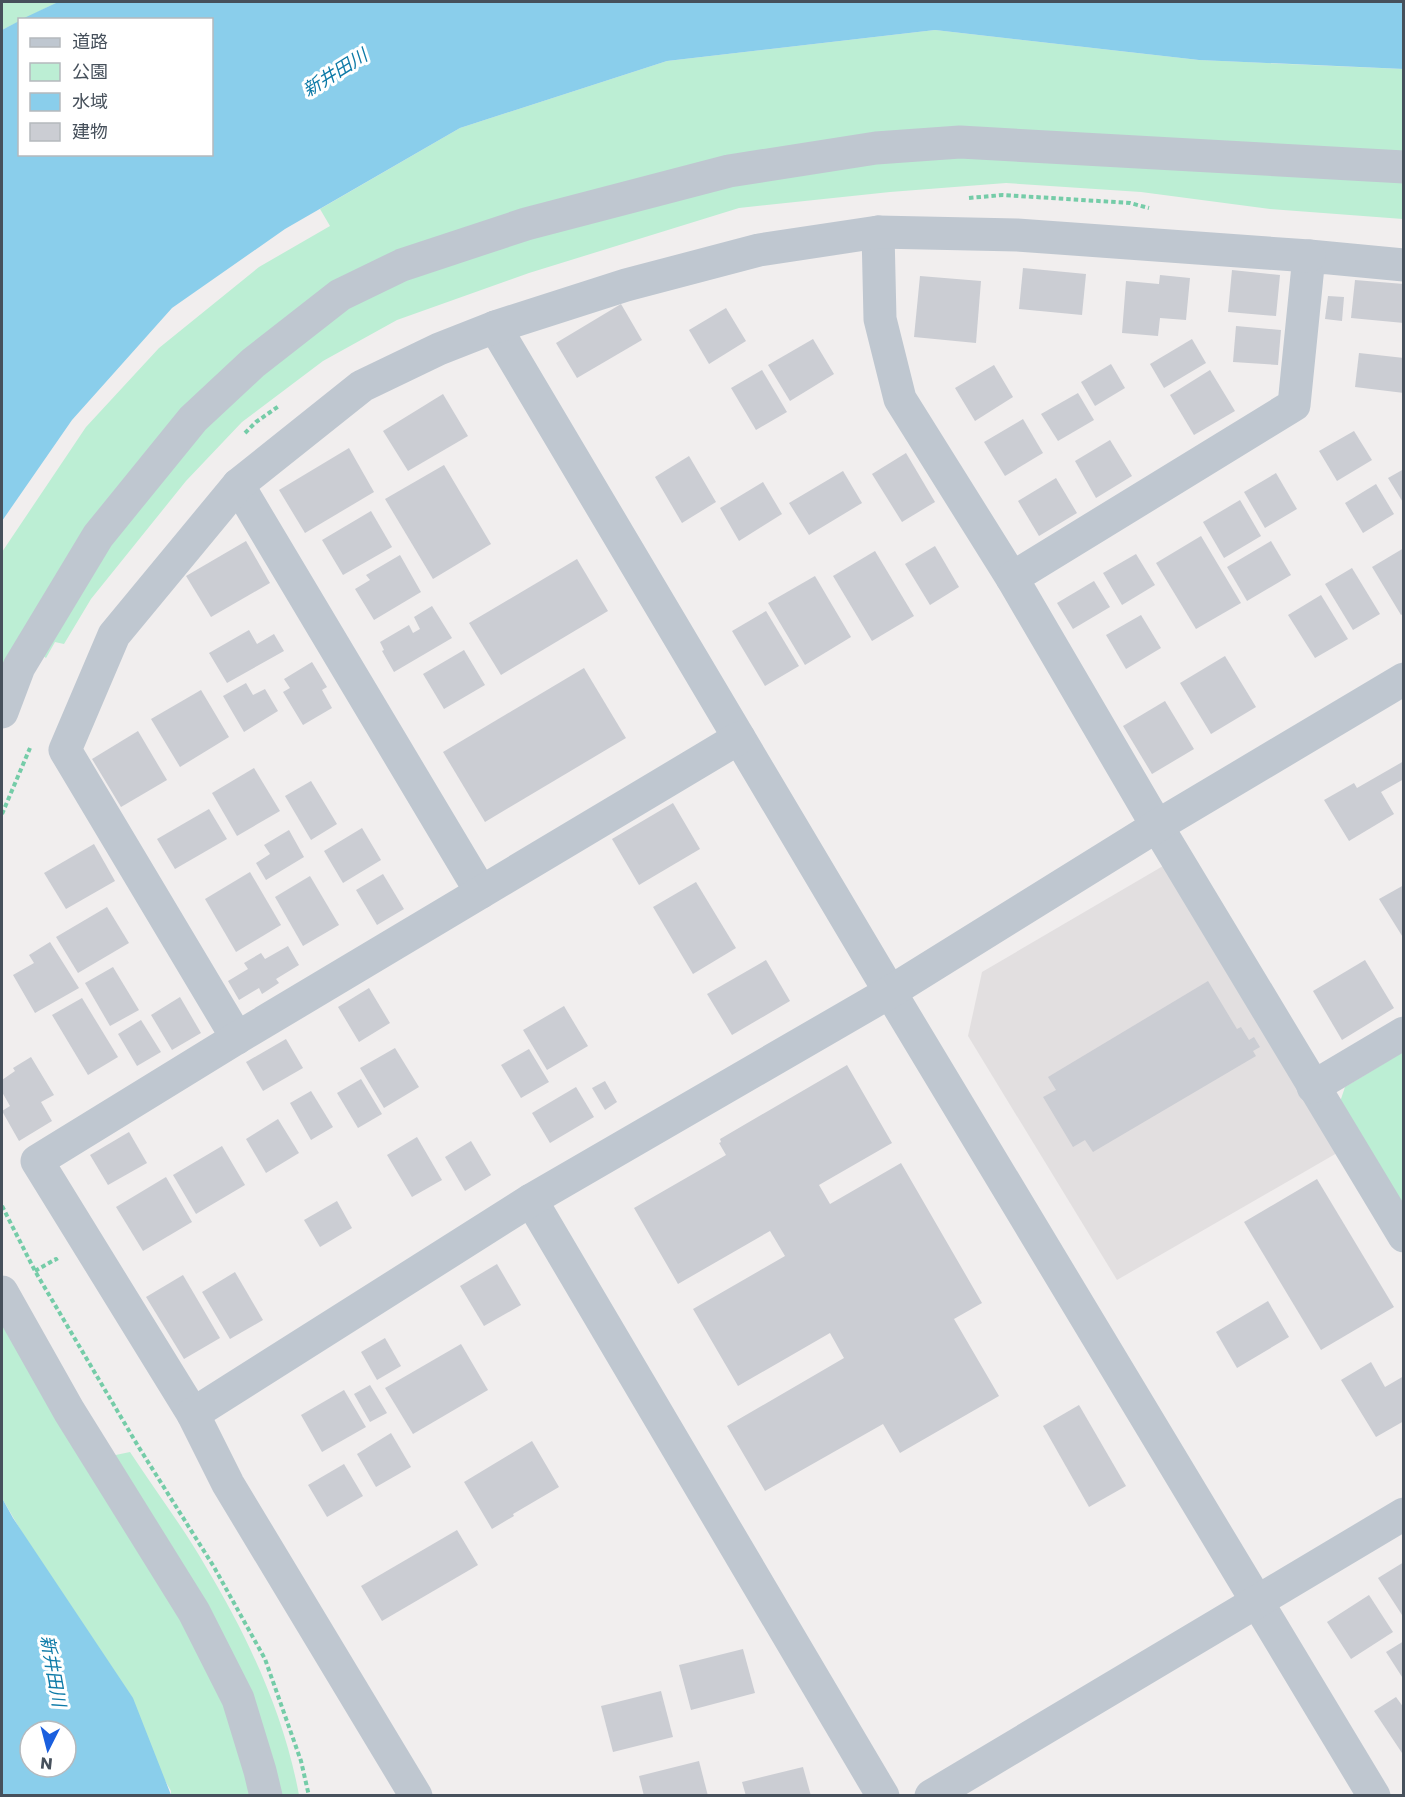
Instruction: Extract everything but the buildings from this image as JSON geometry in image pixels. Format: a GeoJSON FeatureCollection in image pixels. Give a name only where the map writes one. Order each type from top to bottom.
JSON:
{"type":"FeatureCollection","features":[{"type":"Feature","properties":{"kind":"street"},"geometry":{"type":"LineString","coordinates":[[2,712],[19,667],[98,536],[193,419],[253,363],[340,295],[402,265],[526,224],[729,171],[876,147],[960,142],[1404,166]]}},
{"type":"Feature","properties":{"kind":"street"},"geometry":{"type":"LineString","coordinates":[[878,232],[880,319],[900,399],[1012,578],[1157,826],[1404,1236]]}},
{"type":"Feature","properties":{"kind":"street"},"geometry":{"type":"LineString","coordinates":[[237,1038],[65,750],[114,635],[238,485],[363,386],[439,349],[495,327],[626,285],[759,250],[878,232],[1017,235],[1404,265]]}},
{"type":"Feature","properties":{"kind":"street"},"geometry":{"type":"LineString","coordinates":[[1012,578],[1294,405],[1309,256]]}},
{"type":"Feature","properties":{"kind":"street"},"geometry":{"type":"LineString","coordinates":[[495,327],[890,992],[1374,1796]]}},
{"type":"Feature","properties":{"kind":"street"},"geometry":{"type":"LineString","coordinates":[[238,485],[481,892]]}},
{"type":"Feature","properties":{"kind":"street"},"geometry":{"type":"LineString","coordinates":[[193,1414],[531,1200],[890,992],[1157,826],[1404,679]]}},
{"type":"Feature","properties":{"kind":"street"},"geometry":{"type":"LineString","coordinates":[[416,1796],[228,1484],[193,1414],[37,1161],[237,1038],[739,738]]}},
{"type":"Feature","properties":{"kind":"street"},"geometry":{"type":"LineString","coordinates":[[1313,1087],[1404,1033]]}},
{"type":"Feature","properties":{"kind":"street"},"geometry":{"type":"LineString","coordinates":[[531,1200],[883,1796]]}},
{"type":"Feature","properties":{"kind":"street"},"geometry":{"type":"LineString","coordinates":[[2,1292],[69,1411],[194,1612],[238,1700],[266,1796]]}},
{"type":"Feature","properties":{"kind":"street"},"geometry":{"type":"LineString","coordinates":[[931,1796],[1256,1600],[1404,1514]]}},
{"type":"Feature","properties":{"kind":"path"},"geometry":{"type":"LineString","coordinates":[[961,198],[1004,195],[1130,203],[1151,209]]}},
{"type":"Feature","properties":{"kind":"path"},"geometry":{"type":"LineString","coordinates":[[241,438],[256,422],[284,402]]}},
{"type":"Feature","properties":{"kind":"path"},"geometry":{"type":"LineString","coordinates":[[2,814],[33,741]]}},
{"type":"Feature","properties":{"kind":"path"},"geometry":{"type":"LineString","coordinates":[[2,1206],[35,1271]]}},
{"type":"Feature","properties":{"kind":"shaded area"},"geometry":{"type":"Polygon","coordinates":[[[1163,866],[1337,1153],[1117,1280],[968,1036],[982,972],[1163,866]]]}},
{"type":"Feature","properties":{"kind":"green space"},"geometry":{"type":"Polygon","coordinates":[[[2,2],[58,2],[26,18],[18,18],[18,22],[2,30],[2,2]]]}},
{"type":"Feature","properties":{"kind":"green space"},"geometry":{"type":"Polygon","coordinates":[[[935,30],[1199,60],[1403,69],[1403,157],[948,131],[510,218],[240,359],[2,684],[2,552],[86,427],[159,348],[259,267],[330,226],[320,209],[460,128],[667,61],[935,30]]]}},
{"type":"Feature","properties":{"kind":"green space"},"geometry":{"type":"Polygon","coordinates":[[[960,153],[1403,177],[1403,219],[1270,209],[1141,192],[1006,183],[890,192],[739,208],[529,273],[397,320],[323,361],[242,422],[186,481],[91,599],[64,644],[55,642],[46,658],[37,651],[106,544],[195,432],[351,302],[421,271],[735,180],[960,153]]]}},
{"type":"Feature","properties":{"kind":"green space"},"geometry":{"type":"Polygon","coordinates":[[[1403,1052],[1403,1207],[1340,1102],[1345,1087],[1403,1052]]]}},
{"type":"Feature","properties":{"kind":"green space"},"geometry":{"type":"Polygon","coordinates":[[[2,1321],[87,1461],[130,1452],[197,1552],[236,1621],[263,1677],[284,1735],[299,1795],[171,1795],[171,1791],[2,1498],[2,1321]]]}},
{"type":"Feature","properties":{"kind":"water","name":"新井田川"},"geometry":{"type":"Polygon","coordinates":[[[58,2],[1403,2],[1404,69],[1199,60],[935,30],[667,61],[460,128],[285,229],[172,308],[72,420],[2,521],[2,30],[18,22],[18,156],[213,156],[213,18],[24,18],[58,2]]]}},
{"type":"Feature","properties":{"kind":"water","name":"新井田川"},"geometry":{"type":"Polygon","coordinates":[[[2,1498],[133,1698],[171,1795],[2,1795],[2,1498]]]}}]}
